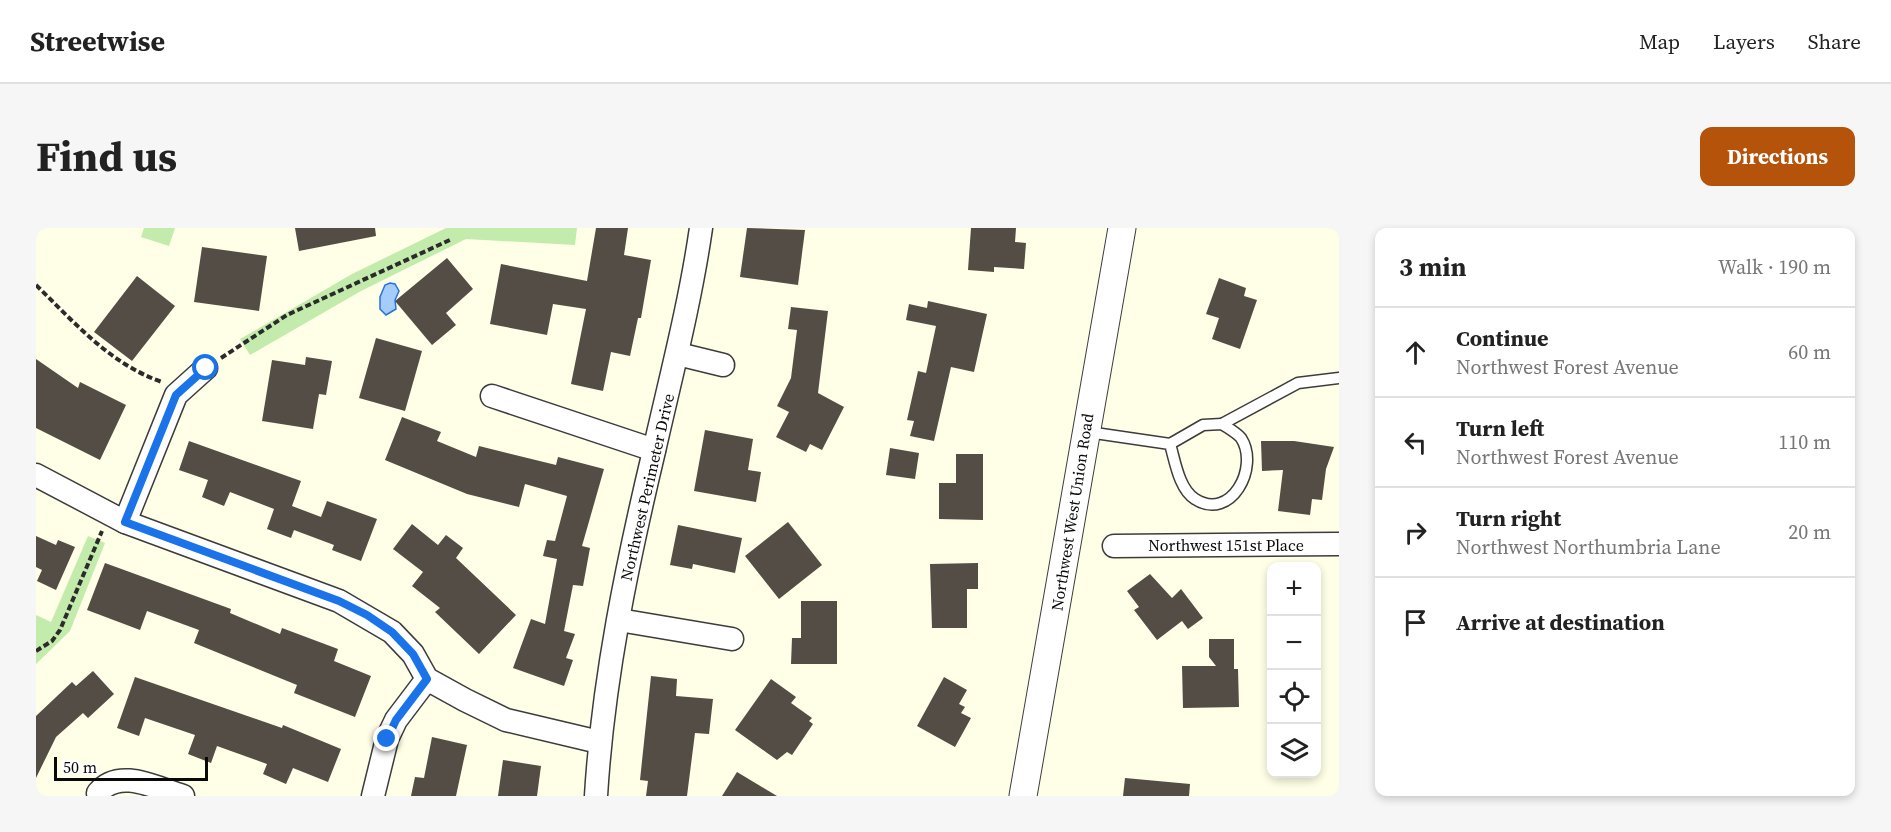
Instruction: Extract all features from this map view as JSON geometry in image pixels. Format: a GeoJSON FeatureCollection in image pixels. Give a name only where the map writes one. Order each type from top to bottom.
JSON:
{"type":"FeatureCollection","features":[{"type":"Feature","properties":{"kind":"street","name":"Northwest Perimeter Drive"},"geometry":{"type":"LineString","coordinates":[[596,796],[599,742],[619,620],[654,450],[678,354],[701,228]]}},
{"type":"Feature","properties":{"kind":"street","name":"Northwest West Union Road"},"geometry":{"type":"LineString","coordinates":[[1023,796],[1122,228]]}},
{"type":"Feature","properties":{"kind":"street"},"geometry":{"type":"LineString","coordinates":[[678,354],[723,365]]}},
{"type":"Feature","properties":{"kind":"street"},"geometry":{"type":"LineString","coordinates":[[118,518],[176,395],[206,368]]}},
{"type":"Feature","properties":{"kind":"street"},"geometry":{"type":"LineString","coordinates":[[492,396],[654,450]]}},
{"type":"Feature","properties":{"kind":"street"},"geometry":{"type":"LineString","coordinates":[[36,475],[118,518],[339,601],[367,615],[392,632],[413,654],[427,679],[506,720],[599,742]]}},
{"type":"Feature","properties":{"kind":"street","name":"Northwest 151st Place"},"geometry":{"type":"LineString","coordinates":[[1114,546],[1339,544]]}},
{"type":"Feature","properties":{"kind":"street"},"geometry":{"type":"LineString","coordinates":[[619,620],[732,639]]}},
{"type":"Feature","properties":{"kind":"street"},"geometry":{"type":"LineString","coordinates":[[373,796],[387,739],[396,720],[427,679]]}},
{"type":"Feature","properties":{"kind":"street"},"geometry":{"type":"LineString","coordinates":[[96,793],[117,780],[132,781],[183,796]]}},
{"type":"Feature","properties":{"kind":"lane"},"geometry":{"type":"LineString","coordinates":[[1085,432],[1170,444],[1203,425],[1222,424],[1298,383],[1339,378]]}},
{"type":"Feature","properties":{"kind":"lane"},"geometry":{"type":"LineString","coordinates":[[1170,444],[1187,490],[1195,499],[1208,503],[1219,503],[1235,495],[1245,477],[1246,459],[1241,438],[1222,424]]}},
{"type":"Feature","properties":{"kind":"path"},"geometry":{"type":"LineString","coordinates":[[206,368],[287,315],[452,239]]}},
{"type":"Feature","properties":{"kind":"path"},"geometry":{"type":"LineString","coordinates":[[36,285],[96,343],[136,373],[183,389]]}},
{"type":"Feature","properties":{"kind":"path"},"geometry":{"type":"LineString","coordinates":[[36,651],[52,640],[60,630],[118,518]]}},
{"type":"Feature","properties":{"kind":"green space"},"geometry":{"type":"Polygon","coordinates":[[[144,228],[175,228],[169,246],[141,237],[144,228]]]}},
{"type":"Feature","properties":{"kind":"green space"},"geometry":{"type":"Polygon","coordinates":[[[446,228],[577,228],[575,245],[466,239],[361,291],[250,355],[240,339],[352,274],[446,228]]]}},
{"type":"Feature","properties":{"kind":"green space"},"geometry":{"type":"Polygon","coordinates":[[[88,536],[105,543],[70,631],[36,664],[36,615],[51,622],[88,536]]]}},
{"type":"Feature","properties":{"kind":"water"},"geometry":{"type":"Polygon","coordinates":[[[395,284],[399,291],[395,300],[396,309],[386,315],[380,309],[380,297],[385,285],[395,284]]]}},
{"type":"Feature","properties":{"kind":"building"},"geometry":{"type":"Polygon","coordinates":[[[295,228],[375,228],[376,236],[299,251],[295,228]]]}},
{"type":"Feature","properties":{"kind":"building"},"geometry":{"type":"Polygon","coordinates":[[[596,228],[628,228],[624,255],[651,260],[641,318],[638,318],[630,356],[611,352],[603,391],[571,384],[586,309],[553,304],[547,335],[490,324],[501,264],[587,281],[596,228]]]}},
{"type":"Feature","properties":{"kind":"building"},"geometry":{"type":"Polygon","coordinates":[[[747,228],[805,230],[798,285],[740,277],[747,228]]]}},
{"type":"Feature","properties":{"kind":"building"},"geometry":{"type":"Polygon","coordinates":[[[971,228],[1016,228],[1015,242],[1026,243],[1024,269],[994,267],[994,272],[968,270],[971,228]]]}},
{"type":"Feature","properties":{"kind":"building"},"geometry":{"type":"Polygon","coordinates":[[[202,247],[267,256],[259,311],[194,302],[202,247]]]}},
{"type":"Feature","properties":{"kind":"building"},"geometry":{"type":"Polygon","coordinates":[[[447,258],[473,289],[446,313],[456,325],[432,345],[395,301],[447,258]]]}},
{"type":"Feature","properties":{"kind":"building"},"geometry":{"type":"Polygon","coordinates":[[[137,276],[175,306],[132,361],[94,332],[137,276]]]}},
{"type":"Feature","properties":{"kind":"building"},"geometry":{"type":"Polygon","coordinates":[[[1219,278],[1246,288],[1244,296],[1257,300],[1240,349],[1212,339],[1219,318],[1206,314],[1219,278]]]}},
{"type":"Feature","properties":{"kind":"building"},"geometry":{"type":"Polygon","coordinates":[[[928,301],[987,314],[974,372],[951,367],[934,441],[910,436],[914,421],[907,420],[918,371],[926,373],[936,326],[906,320],[909,304],[927,308],[928,301]]]}},
{"type":"Feature","properties":{"kind":"building"},"geometry":{"type":"Polygon","coordinates":[[[791,307],[828,311],[818,393],[844,407],[822,450],[810,444],[806,452],[776,437],[789,412],[777,406],[791,378],[797,330],[788,329],[791,307]]]}},
{"type":"Feature","properties":{"kind":"building"},"geometry":{"type":"Polygon","coordinates":[[[376,338],[422,351],[405,411],[359,398],[376,338]]]}},
{"type":"Feature","properties":{"kind":"building"},"geometry":{"type":"Polygon","coordinates":[[[306,357],[332,361],[326,395],[319,394],[313,429],[262,421],[272,360],[305,365],[306,357]]]}},
{"type":"Feature","properties":{"kind":"building"},"geometry":{"type":"Polygon","coordinates":[[[36,359],[78,388],[80,382],[126,405],[100,460],[36,428],[36,359]]]}},
{"type":"Feature","properties":{"kind":"building"},"geometry":{"type":"Polygon","coordinates":[[[402,417],[441,432],[437,441],[476,457],[479,446],[556,465],[558,457],[604,469],[582,546],[590,548],[583,586],[573,585],[564,631],[575,634],[566,658],[573,660],[564,686],[513,668],[531,619],[545,624],[557,559],[543,556],[547,540],[555,541],[567,496],[525,484],[519,507],[467,494],[385,460],[402,417]]]}},
{"type":"Feature","properties":{"kind":"building"},"geometry":{"type":"Polygon","coordinates":[[[705,430],[753,439],[748,470],[761,472],[756,502],[694,491],[705,430]]]}},
{"type":"Feature","properties":{"kind":"building"},"geometry":{"type":"Polygon","coordinates":[[[189,441],[301,481],[292,506],[321,517],[327,501],[377,519],[361,561],[332,550],[334,545],[294,530],[291,538],[267,529],[274,509],[230,492],[224,506],[202,497],[208,480],[179,470],[189,441]]]}},
{"type":"Feature","properties":{"kind":"building"},"geometry":{"type":"Polygon","coordinates":[[[1261,441],[1294,441],[1334,447],[1326,469],[1322,500],[1312,499],[1310,515],[1278,511],[1283,470],[1262,471],[1261,441]]]}},
{"type":"Feature","properties":{"kind":"building"},"geometry":{"type":"Polygon","coordinates":[[[890,448],[919,453],[915,479],[886,475],[890,448]]]}},
{"type":"Feature","properties":{"kind":"building"},"geometry":{"type":"Polygon","coordinates":[[[956,454],[983,454],[983,520],[939,519],[939,483],[956,483],[956,454]]]}},
{"type":"Feature","properties":{"kind":"building"},"geometry":{"type":"Polygon","coordinates":[[[788,522],[822,565],[779,599],[745,556],[788,522]]]}},
{"type":"Feature","properties":{"kind":"building"},"geometry":{"type":"Polygon","coordinates":[[[412,524],[438,545],[446,535],[463,548],[456,558],[516,615],[479,654],[435,612],[440,608],[412,586],[423,572],[393,549],[412,524]]]}},
{"type":"Feature","properties":{"kind":"building"},"geometry":{"type":"Polygon","coordinates":[[[678,525],[742,538],[735,573],[693,564],[692,569],[670,565],[678,525]]]}},
{"type":"Feature","properties":{"kind":"building"},"geometry":{"type":"Polygon","coordinates":[[[36,536],[56,545],[58,540],[75,547],[56,590],[37,581],[42,570],[36,567],[36,536]]]}},
{"type":"Feature","properties":{"kind":"building"},"geometry":{"type":"Polygon","coordinates":[[[105,563],[231,609],[230,613],[280,634],[282,628],[338,649],[334,661],[371,676],[355,717],[294,693],[297,685],[194,643],[199,630],[147,611],[140,630],[87,610],[105,563]]]}},
{"type":"Feature","properties":{"kind":"building"},"geometry":{"type":"Polygon","coordinates":[[[978,563],[978,589],[967,589],[967,628],[932,628],[930,564],[978,563]]]}},
{"type":"Feature","properties":{"kind":"building"},"geometry":{"type":"Polygon","coordinates":[[[1150,574],[1172,598],[1181,589],[1203,618],[1188,629],[1182,621],[1157,640],[1134,610],[1139,607],[1127,591],[1150,574]]]}},
{"type":"Feature","properties":{"kind":"building"},"geometry":{"type":"Polygon","coordinates":[[[801,601],[837,601],[837,664],[791,664],[792,638],[801,638],[801,601]]]}},
{"type":"Feature","properties":{"kind":"building"},"geometry":{"type":"Polygon","coordinates":[[[1209,639],[1234,639],[1234,669],[1238,669],[1239,707],[1183,708],[1182,666],[1216,666],[1209,657],[1209,639]]]}},
{"type":"Feature","properties":{"kind":"building"},"geometry":{"type":"Polygon","coordinates":[[[93,671],[114,694],[88,718],[83,713],[56,737],[36,778],[36,716],[72,682],[76,686],[93,671]]]}},
{"type":"Feature","properties":{"kind":"building"},"geometry":{"type":"Polygon","coordinates":[[[651,676],[677,679],[676,696],[713,699],[709,734],[695,733],[687,796],[646,796],[648,781],[640,780],[651,676]]]}},
{"type":"Feature","properties":{"kind":"building"},"geometry":{"type":"Polygon","coordinates":[[[135,677],[282,728],[283,725],[341,749],[328,782],[293,768],[286,784],[263,774],[267,764],[217,746],[211,763],[188,754],[195,735],[145,718],[139,736],[117,728],[135,677]]]}},
{"type":"Feature","properties":{"kind":"building"},"geometry":{"type":"Polygon","coordinates":[[[944,677],[967,690],[959,704],[965,707],[961,713],[971,718],[955,747],[917,726],[944,677]]]}},
{"type":"Feature","properties":{"kind":"building"},"geometry":{"type":"Polygon","coordinates":[[[771,679],[796,697],[791,703],[812,718],[809,721],[813,724],[792,755],[787,752],[777,760],[735,730],[771,679]]]}},
{"type":"Feature","properties":{"kind":"building"},"geometry":{"type":"Polygon","coordinates":[[[432,737],[467,745],[456,796],[411,796],[415,777],[424,778],[432,737]]]}},
{"type":"Feature","properties":{"kind":"building"},"geometry":{"type":"Polygon","coordinates":[[[503,760],[541,766],[537,796],[498,796],[503,760]]]}},
{"type":"Feature","properties":{"kind":"building"},"geometry":{"type":"Polygon","coordinates":[[[737,772],[777,796],[722,796],[737,772]]]}},
{"type":"Feature","properties":{"kind":"building"},"geometry":{"type":"Polygon","coordinates":[[[1125,778],[1190,784],[1189,796],[1123,796],[1125,778]]]}},
{"type":"Feature","properties":{"kind":"route"},"geometry":{"type":"LineString","coordinates":[[206,368],[176,395],[125,522],[339,601],[367,615],[392,632],[413,654],[427,679],[396,720],[387,739]]}}]}
